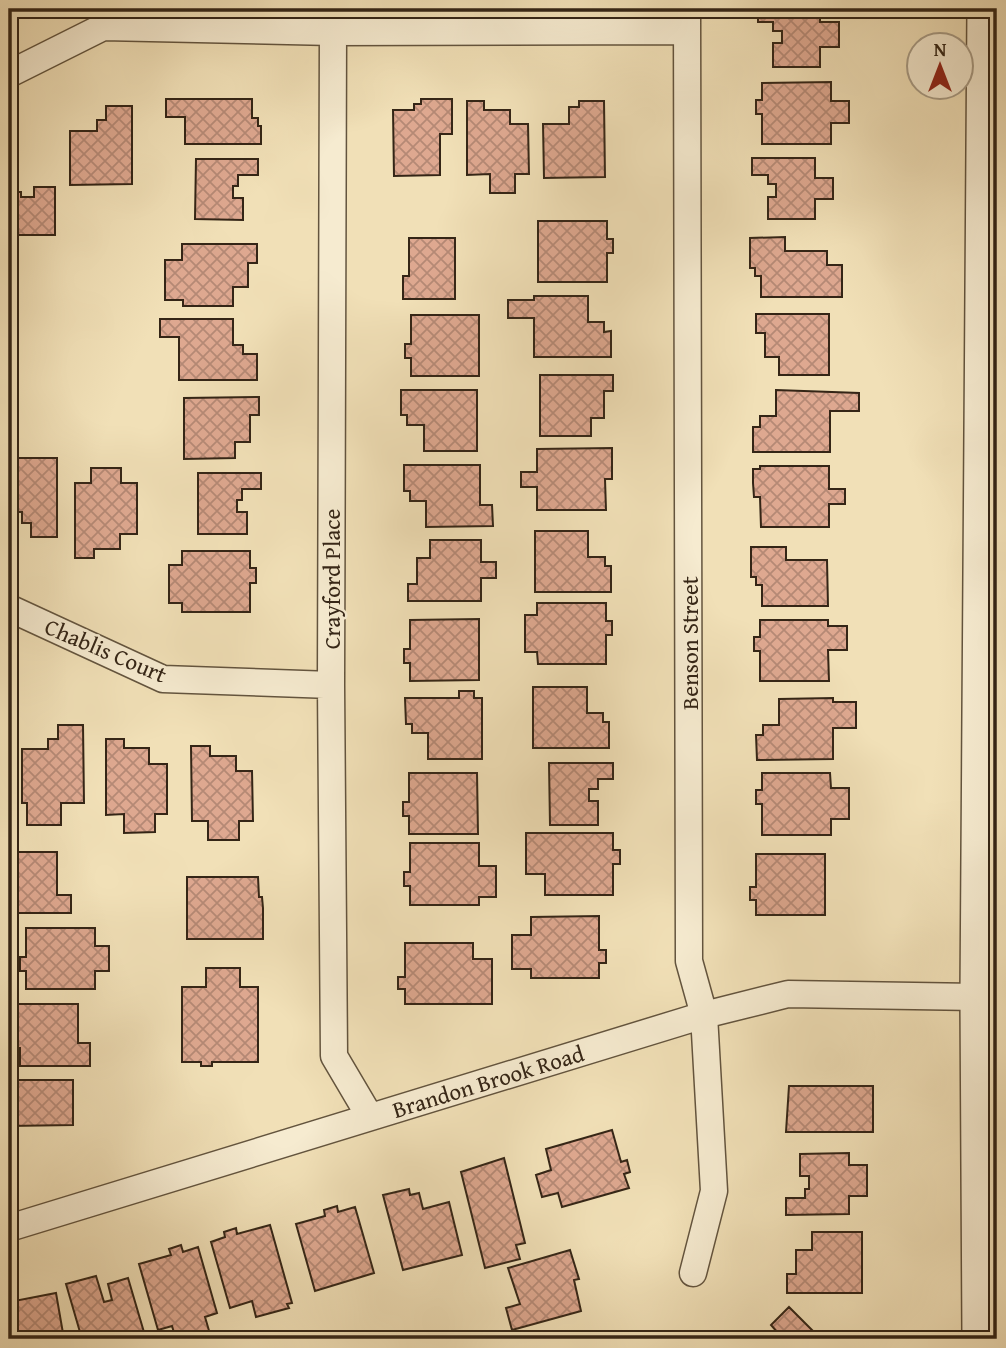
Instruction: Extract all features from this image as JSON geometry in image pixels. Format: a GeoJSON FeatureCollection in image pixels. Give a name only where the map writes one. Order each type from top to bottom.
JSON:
{"type":"FeatureCollection","features":[{"type":"Feature","properties":{"kind":"street"},"geometry":{"type":"LineString","coordinates":[[979,1339],[977,997],[991,98],[984,9]]}},
{"type":"Feature","properties":{"kind":"street"},"geometry":{"type":"LineString","coordinates":[[9,74],[103,27],[333,32],[687,20]]}},
{"type":"Feature","properties":{"kind":"street","name":"Benson Street"},"geometry":{"type":"LineString","coordinates":[[687,20],[690,961],[704,1015],[714,1191],[693,1273]]}},
{"type":"Feature","properties":{"kind":"street","name":"Crayford Place"},"geometry":{"type":"LineString","coordinates":[[333,32],[331,685],[334,1056],[370,1117]]}},
{"type":"Feature","properties":{"kind":"street","name":"Chablis Court"},"geometry":{"type":"LineString","coordinates":[[9,608],[163,679],[331,685]]}},
{"type":"Feature","properties":{"kind":"street","name":"Brandon Brook Road"},"geometry":{"type":"LineString","coordinates":[[9,1228],[704,1015],[788,994],[977,997]]}},
{"type":"Feature","properties":{"kind":"building"},"geometry":{"type":"Polygon","coordinates":[[[758,9],[820,9],[820,22],[839,22],[839,47],[820,47],[820,67],[773,67],[773,43],[782,43],[782,31],[773,31],[773,22],[758,22],[758,9]]]}},
{"type":"Feature","properties":{"kind":"building"},"geometry":{"type":"Polygon","coordinates":[[[831,82],[831,101],[849,101],[849,123],[831,123],[831,144],[762,144],[762,114],[756,114],[756,100],[762,100],[762,83],[831,82]]]}},
{"type":"Feature","properties":{"kind":"building"},"geometry":{"type":"Polygon","coordinates":[[[166,99],[252,99],[252,118],[258,118],[258,126],[261,126],[261,144],[185,144],[185,117],[166,117],[166,99]]]}},
{"type":"Feature","properties":{"kind":"building"},"geometry":{"type":"Polygon","coordinates":[[[421,99],[452,99],[452,134],[440,134],[440,175],[394,176],[393,110],[414,110],[414,104],[421,104],[421,99]]]}},
{"type":"Feature","properties":{"kind":"building"},"geometry":{"type":"Polygon","coordinates":[[[467,101],[484,101],[484,110],[510,110],[510,124],[528,124],[529,174],[515,174],[515,193],[490,193],[490,174],[467,175],[467,101]]]}},
{"type":"Feature","properties":{"kind":"building"},"geometry":{"type":"Polygon","coordinates":[[[579,101],[604,101],[605,177],[544,178],[543,124],[569,124],[569,107],[579,107],[579,101]]]}},
{"type":"Feature","properties":{"kind":"building"},"geometry":{"type":"Polygon","coordinates":[[[106,106],[132,106],[132,184],[70,185],[70,131],[97,131],[97,120],[106,120],[106,106]]]}},
{"type":"Feature","properties":{"kind":"building"},"geometry":{"type":"Polygon","coordinates":[[[752,158],[815,158],[815,178],[833,178],[833,199],[815,199],[815,219],[768,219],[768,197],[776,197],[776,184],[768,184],[768,175],[752,175],[752,158]]]}},
{"type":"Feature","properties":{"kind":"building"},"geometry":{"type":"Polygon","coordinates":[[[196,159],[258,159],[258,175],[238,175],[238,186],[233,186],[233,198],[243,198],[243,220],[195,219],[196,159]]]}},
{"type":"Feature","properties":{"kind":"building"},"geometry":{"type":"Polygon","coordinates":[[[9,172],[11,192],[21,192],[21,197],[34,197],[34,187],[55,187],[55,235],[9,235],[9,172]]]}},
{"type":"Feature","properties":{"kind":"building"},"geometry":{"type":"Polygon","coordinates":[[[538,221],[607,221],[607,239],[613,239],[613,253],[607,253],[607,282],[538,282],[538,221]]]}},
{"type":"Feature","properties":{"kind":"building"},"geometry":{"type":"Polygon","coordinates":[[[785,237],[785,251],[827,251],[827,265],[842,265],[842,297],[761,297],[761,276],[755,276],[755,268],[750,268],[750,238],[785,237]]]}},
{"type":"Feature","properties":{"kind":"building"},"geometry":{"type":"Polygon","coordinates":[[[409,238],[455,238],[455,299],[403,299],[403,276],[409,276],[409,238]]]}},
{"type":"Feature","properties":{"kind":"building"},"geometry":{"type":"Polygon","coordinates":[[[182,244],[257,244],[257,263],[248,263],[248,287],[233,287],[233,306],[183,306],[183,300],[165,300],[165,260],[182,260],[182,244]]]}},
{"type":"Feature","properties":{"kind":"building"},"geometry":{"type":"Polygon","coordinates":[[[534,296],[588,296],[588,322],[604,322],[604,332],[611,331],[611,357],[534,357],[534,318],[508,318],[508,300],[534,300],[534,296]]]}},
{"type":"Feature","properties":{"kind":"building"},"geometry":{"type":"Polygon","coordinates":[[[756,314],[829,314],[829,375],[779,375],[779,357],[765,357],[765,333],[756,333],[756,314]]]}},
{"type":"Feature","properties":{"kind":"building"},"geometry":{"type":"Polygon","coordinates":[[[411,315],[479,315],[479,376],[411,376],[411,358],[405,358],[405,344],[411,344],[411,315]]]}},
{"type":"Feature","properties":{"kind":"building"},"geometry":{"type":"Polygon","coordinates":[[[160,319],[233,319],[233,345],[243,345],[243,354],[257,354],[257,380],[179,380],[179,337],[160,337],[160,319]]]}},
{"type":"Feature","properties":{"kind":"building"},"geometry":{"type":"Polygon","coordinates":[[[540,375],[613,375],[613,391],[604,391],[604,418],[591,418],[591,436],[540,436],[540,375]]]}},
{"type":"Feature","properties":{"kind":"building"},"geometry":{"type":"Polygon","coordinates":[[[401,390],[477,390],[477,451],[424,451],[424,425],[407,425],[407,415],[401,415],[401,390]]]}},
{"type":"Feature","properties":{"kind":"building"},"geometry":{"type":"Polygon","coordinates":[[[776,390],[859,393],[859,411],[830,411],[830,452],[753,452],[753,427],[760,427],[760,416],[776,416],[776,390]]]}},
{"type":"Feature","properties":{"kind":"building"},"geometry":{"type":"Polygon","coordinates":[[[259,397],[259,415],[250,415],[250,442],[235,442],[235,458],[184,459],[184,398],[259,397]]]}},
{"type":"Feature","properties":{"kind":"building"},"geometry":{"type":"Polygon","coordinates":[[[612,448],[612,479],[605,479],[606,510],[537,510],[537,487],[521,487],[521,472],[537,472],[537,449],[612,448]]]}},
{"type":"Feature","properties":{"kind":"building"},"geometry":{"type":"Polygon","coordinates":[[[9,458],[57,458],[57,537],[31,537],[31,523],[22,523],[22,512],[9,512],[9,458]]]}},
{"type":"Feature","properties":{"kind":"building"},"geometry":{"type":"Polygon","coordinates":[[[404,465],[480,465],[480,505],[492,505],[493,526],[426,527],[426,501],[410,501],[410,491],[404,491],[404,465]]]}},
{"type":"Feature","properties":{"kind":"building"},"geometry":{"type":"Polygon","coordinates":[[[760,466],[829,466],[829,489],[845,489],[845,504],[829,504],[829,527],[761,527],[760,497],[754,497],[753,483],[753,469],[760,469],[760,466]]]}},
{"type":"Feature","properties":{"kind":"building"},"geometry":{"type":"Polygon","coordinates":[[[91,468],[121,468],[121,483],[137,483],[137,534],[120,534],[120,549],[94,549],[94,558],[75,558],[75,483],[91,483],[91,468]]]}},
{"type":"Feature","properties":{"kind":"building"},"geometry":{"type":"Polygon","coordinates":[[[198,473],[261,473],[261,489],[242,489],[242,500],[237,500],[237,512],[247,512],[247,534],[198,534],[198,473]]]}},
{"type":"Feature","properties":{"kind":"building"},"geometry":{"type":"Polygon","coordinates":[[[535,531],[588,531],[588,557],[605,557],[605,566],[611,566],[611,592],[535,592],[535,531]]]}},
{"type":"Feature","properties":{"kind":"building"},"geometry":{"type":"Polygon","coordinates":[[[430,540],[481,540],[481,562],[496,562],[496,578],[481,578],[481,601],[408,601],[408,584],[417,584],[417,558],[430,558],[430,540]]]}},
{"type":"Feature","properties":{"kind":"building"},"geometry":{"type":"Polygon","coordinates":[[[751,547],[786,547],[786,560],[827,560],[828,606],[762,606],[762,585],[756,585],[756,577],[751,577],[751,547]]]}},
{"type":"Feature","properties":{"kind":"building"},"geometry":{"type":"Polygon","coordinates":[[[182,551],[250,551],[250,568],[256,568],[256,583],[250,583],[250,612],[182,612],[182,603],[169,603],[169,565],[182,565],[182,551]]]}},
{"type":"Feature","properties":{"kind":"building"},"geometry":{"type":"Polygon","coordinates":[[[537,603],[606,603],[606,621],[612,621],[612,635],[606,635],[606,664],[538,664],[537,652],[525,652],[525,615],[537,615],[537,603]]]}},
{"type":"Feature","properties":{"kind":"building"},"geometry":{"type":"Polygon","coordinates":[[[479,619],[479,680],[410,681],[410,663],[404,663],[404,649],[410,649],[410,620],[479,619]]]}},
{"type":"Feature","properties":{"kind":"building"},"geometry":{"type":"Polygon","coordinates":[[[760,620],[828,620],[828,626],[847,626],[847,650],[828,650],[829,681],[760,681],[760,651],[754,651],[754,637],[760,637],[760,620]]]}},
{"type":"Feature","properties":{"kind":"building"},"geometry":{"type":"Polygon","coordinates":[[[533,687],[587,687],[587,713],[603,713],[603,722],[609,722],[609,748],[533,748],[533,687]]]}},
{"type":"Feature","properties":{"kind":"building"},"geometry":{"type":"Polygon","coordinates":[[[459,691],[474,691],[474,698],[482,698],[482,759],[428,759],[428,733],[412,733],[412,724],[406,724],[405,698],[459,698],[459,691]]]}},
{"type":"Feature","properties":{"kind":"building"},"geometry":{"type":"Polygon","coordinates":[[[833,698],[833,702],[856,702],[856,728],[833,728],[833,759],[757,760],[756,735],[763,735],[763,725],[779,725],[779,699],[833,698]]]}},
{"type":"Feature","properties":{"kind":"building"},"geometry":{"type":"Polygon","coordinates":[[[58,725],[83,725],[84,803],[61,803],[61,825],[27,825],[27,803],[22,803],[22,749],[48,749],[48,739],[58,739],[58,725]]]}},
{"type":"Feature","properties":{"kind":"building"},"geometry":{"type":"Polygon","coordinates":[[[106,739],[124,739],[124,748],[149,748],[149,764],[167,764],[167,814],[155,814],[155,832],[124,833],[124,814],[106,815],[106,739]]]}},
{"type":"Feature","properties":{"kind":"building"},"geometry":{"type":"Polygon","coordinates":[[[191,746],[210,746],[210,756],[236,756],[236,771],[252,771],[253,821],[239,821],[239,840],[208,840],[208,821],[192,821],[191,746]]]}},
{"type":"Feature","properties":{"kind":"building"},"geometry":{"type":"Polygon","coordinates":[[[549,763],[613,763],[613,779],[598,779],[598,789],[589,789],[589,801],[598,801],[598,825],[550,825],[549,763]]]}},
{"type":"Feature","properties":{"kind":"building"},"geometry":{"type":"Polygon","coordinates":[[[409,773],[477,773],[478,834],[409,834],[409,816],[403,816],[403,802],[409,802],[409,773]]]}},
{"type":"Feature","properties":{"kind":"building"},"geometry":{"type":"Polygon","coordinates":[[[762,773],[830,773],[831,788],[849,788],[849,819],[831,819],[831,835],[762,835],[762,804],[756,804],[756,790],[762,790],[762,773]]]}},
{"type":"Feature","properties":{"kind":"building"},"geometry":{"type":"Polygon","coordinates":[[[526,833],[613,833],[613,850],[620,850],[620,864],[613,864],[613,895],[545,895],[545,874],[526,874],[526,833]]]}},
{"type":"Feature","properties":{"kind":"building"},"geometry":{"type":"Polygon","coordinates":[[[410,843],[479,843],[479,866],[496,866],[496,897],[479,897],[479,905],[410,905],[410,886],[404,886],[404,872],[410,872],[410,843]]]}},
{"type":"Feature","properties":{"kind":"building"},"geometry":{"type":"Polygon","coordinates":[[[9,852],[57,852],[57,895],[71,895],[71,913],[9,913],[9,852]]]}},
{"type":"Feature","properties":{"kind":"building"},"geometry":{"type":"Polygon","coordinates":[[[756,854],[825,854],[825,915],[756,915],[756,900],[750,900],[750,887],[756,887],[756,854]]]}},
{"type":"Feature","properties":{"kind":"building"},"geometry":{"type":"Polygon","coordinates":[[[187,877],[258,877],[259,897],[262,897],[263,908],[263,939],[187,939],[187,877]]]}},
{"type":"Feature","properties":{"kind":"building"},"geometry":{"type":"Polygon","coordinates":[[[599,916],[599,950],[606,950],[606,963],[599,963],[599,978],[531,978],[531,969],[512,969],[512,935],[531,935],[531,917],[599,916]]]}},
{"type":"Feature","properties":{"kind":"building"},"geometry":{"type":"Polygon","coordinates":[[[26,928],[95,928],[95,946],[109,946],[109,971],[95,971],[95,989],[26,989],[26,971],[20,971],[20,957],[26,957],[26,928]]]}},
{"type":"Feature","properties":{"kind":"building"},"geometry":{"type":"Polygon","coordinates":[[[405,943],[473,943],[473,959],[492,959],[492,1004],[405,1004],[405,989],[398,989],[398,977],[405,977],[405,943]]]}},
{"type":"Feature","properties":{"kind":"building"},"geometry":{"type":"Polygon","coordinates":[[[206,968],[240,968],[240,987],[258,987],[258,1062],[212,1062],[212,1066],[201,1066],[201,1062],[182,1062],[182,987],[206,987],[206,968]]]}},
{"type":"Feature","properties":{"kind":"building"},"geometry":{"type":"Polygon","coordinates":[[[13,1004],[78,1004],[78,1043],[90,1043],[90,1066],[20,1066],[20,1048],[17,1048],[17,1036],[14,1036],[13,1004]]]}},
{"type":"Feature","properties":{"kind":"building"},"geometry":{"type":"Polygon","coordinates":[[[9,1080],[73,1080],[73,1125],[9,1126],[9,1080]]]}},
{"type":"Feature","properties":{"kind":"building"},"geometry":{"type":"Polygon","coordinates":[[[789,1086],[873,1086],[873,1132],[786,1132],[789,1086]]]}},
{"type":"Feature","properties":{"kind":"building"},"geometry":{"type":"Polygon","coordinates":[[[612,1130],[621,1162],[627,1160],[630,1172],[624,1174],[629,1188],[562,1207],[558,1193],[542,1197],[536,1175],[551,1170],[546,1149],[612,1130]]]}},
{"type":"Feature","properties":{"kind":"building"},"geometry":{"type":"Polygon","coordinates":[[[849,1153],[849,1165],[867,1165],[867,1196],[849,1196],[849,1214],[786,1215],[786,1198],[805,1198],[805,1189],[809,1189],[809,1176],[800,1176],[800,1154],[849,1153]]]}},
{"type":"Feature","properties":{"kind":"building"},"geometry":{"type":"Polygon","coordinates":[[[504,1158],[525,1243],[516,1245],[520,1259],[485,1268],[461,1172],[504,1158]]]}},
{"type":"Feature","properties":{"kind":"building"},"geometry":{"type":"Polygon","coordinates":[[[409,1189],[410,1195],[419,1193],[423,1209],[449,1202],[462,1255],[403,1270],[383,1195],[409,1189]]]}},
{"type":"Feature","properties":{"kind":"building"},"geometry":{"type":"Polygon","coordinates":[[[337,1206],[338,1212],[355,1207],[374,1273],[315,1291],[296,1224],[325,1216],[324,1210],[337,1206]]]}},
{"type":"Feature","properties":{"kind":"building"},"geometry":{"type":"Polygon","coordinates":[[[270,1225],[292,1303],[287,1304],[289,1308],[256,1317],[252,1301],[230,1308],[211,1242],[225,1237],[224,1232],[236,1228],[237,1234],[270,1225]]]}},
{"type":"Feature","properties":{"kind":"building"},"geometry":{"type":"Polygon","coordinates":[[[812,1232],[862,1232],[862,1293],[787,1293],[787,1274],[796,1274],[796,1250],[812,1250],[812,1232]]]}},
{"type":"Feature","properties":{"kind":"building"},"geometry":{"type":"Polygon","coordinates":[[[181,1245],[183,1252],[198,1247],[217,1313],[205,1317],[210,1334],[194,1339],[176,1339],[172,1326],[158,1330],[139,1264],[171,1255],[169,1249],[181,1245]]]}},
{"type":"Feature","properties":{"kind":"building"},"geometry":{"type":"Polygon","coordinates":[[[570,1250],[579,1279],[574,1280],[581,1311],[512,1330],[506,1308],[520,1304],[508,1268],[570,1250]]]}},
{"type":"Feature","properties":{"kind":"building"},"geometry":{"type":"Polygon","coordinates":[[[96,1276],[104,1302],[112,1300],[108,1284],[128,1278],[146,1339],[82,1339],[66,1284],[96,1276]]]}},
{"type":"Feature","properties":{"kind":"building"},"geometry":{"type":"Polygon","coordinates":[[[56,1293],[64,1339],[9,1339],[9,1302],[56,1293]]]}},
{"type":"Feature","properties":{"kind":"building"},"geometry":{"type":"Polygon","coordinates":[[[789,1307],[821,1339],[774,1339],[779,1334],[771,1325],[789,1307]]]}}]}
